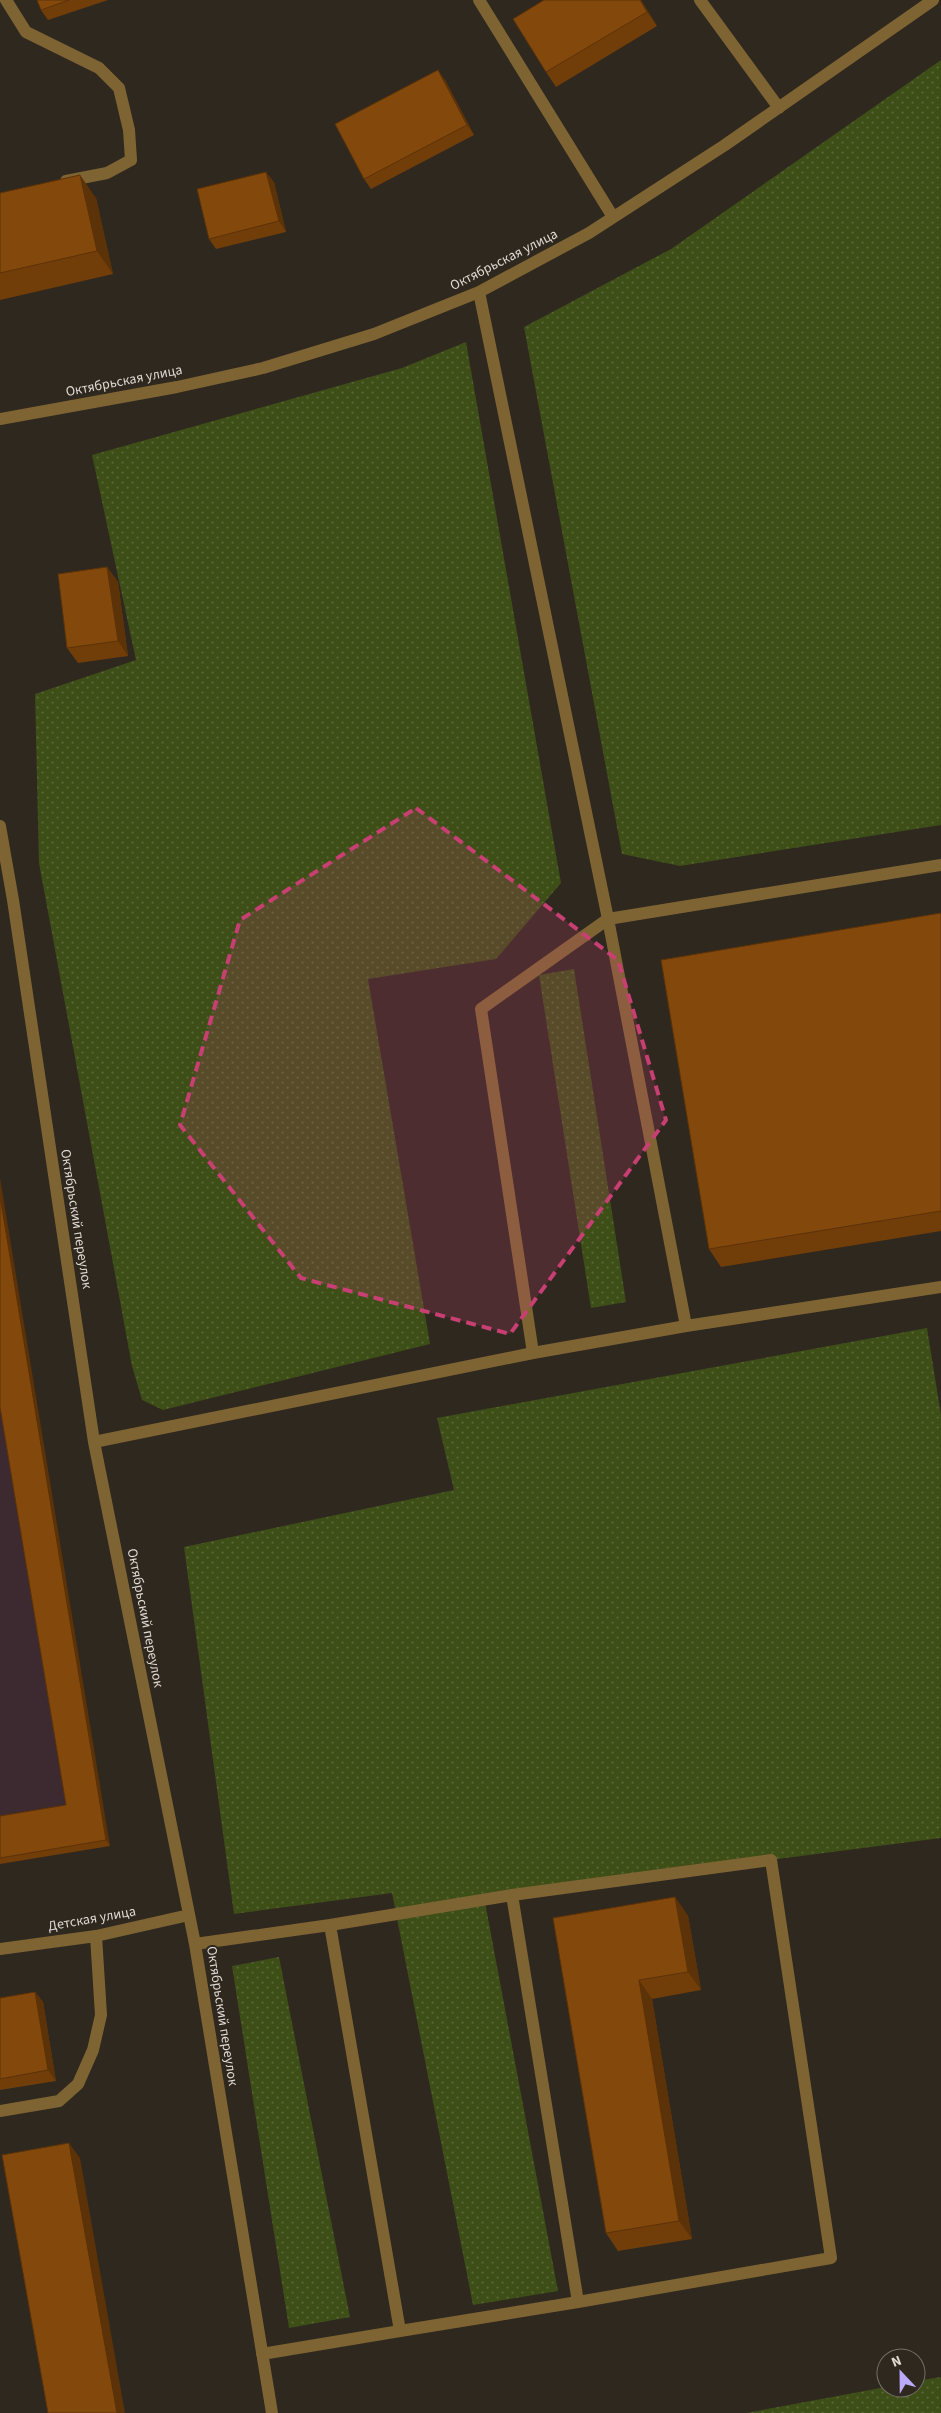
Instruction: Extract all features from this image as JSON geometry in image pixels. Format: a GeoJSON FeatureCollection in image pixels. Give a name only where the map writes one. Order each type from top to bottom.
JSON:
{"type":"FeatureCollection","features":[{"type":"Feature","properties":{"kind":"street"},"geometry":{"type":"LineString","coordinates":[[6,0],[26,32],[98,68],[119,88],[130,130],[131,160],[107,173],[58,183]]}},
{"type":"Feature","properties":{"kind":"street"},"geometry":{"type":"LineString","coordinates":[[479,0],[613,217]]}},
{"type":"Feature","properties":{"kind":"street"},"geometry":{"type":"LineString","coordinates":[[700,0],[779,108]]}},
{"type":"Feature","properties":{"kind":"street","name":"Октябрьская улица"},"geometry":{"type":"LineString","coordinates":[[0,419],[177,387],[263,368],[374,334],[479,292],[589,233],[779,108],[933,0]]}},
{"type":"Feature","properties":{"kind":"street"},"geometry":{"type":"LineString","coordinates":[[479,292],[608,919],[686,1326]]}},
{"type":"Feature","properties":{"kind":"street","name":"Октябрьский переулок"},"geometry":{"type":"LineString","coordinates":[[0,826],[13,900],[94,1442],[195,1944],[272,2413]]}},
{"type":"Feature","properties":{"kind":"street"},"geometry":{"type":"LineString","coordinates":[[533,1353],[482,1009],[608,919],[941,865]]}},
{"type":"Feature","properties":{"kind":"street"},"geometry":{"type":"LineString","coordinates":[[0,902],[13,900]]}},
{"type":"Feature","properties":{"kind":"street"},"geometry":{"type":"LineString","coordinates":[[94,1442],[533,1353],[686,1326],[941,1287]]}},
{"type":"Feature","properties":{"kind":"street"},"geometry":{"type":"LineString","coordinates":[[195,1944],[330,1925],[512,1895],[771,1860],[831,2258],[262,2354]]}},
{"type":"Feature","properties":{"kind":"street"},"geometry":{"type":"LineString","coordinates":[[512,1895],[578,2302]]}},
{"type":"Feature","properties":{"kind":"street","name":"Детская улица"},"geometry":{"type":"LineString","coordinates":[[0,1949],[96,1936],[189,1915]]}},
{"type":"Feature","properties":{"kind":"street"},"geometry":{"type":"LineString","coordinates":[[330,1925],[400,2331]]}},
{"type":"Feature","properties":{"kind":"street"},"geometry":{"type":"LineString","coordinates":[[0,2111],[59,2101],[78,2084],[93,2050],[101,2015],[96,1936]]}},
{"type":"Feature","properties":{"kind":"highlighted area"},"geometry":{"type":"Polygon","coordinates":[[[416,808],[618,960],[666,1120],[510,1334],[301,1278],[180,1125],[240,920],[416,808]]]}},
{"type":"Feature","properties":{"kind":"shaded area"},"geometry":{"type":"Polygon","coordinates":[[[0,1390],[69,1810],[0,1819],[0,1390]]]}},
{"type":"Feature","properties":{"kind":"green space"},"geometry":{"type":"Polygon","coordinates":[[[941,60],[941,825],[680,866],[622,854],[524,327],[671,249],[941,60]]]}},
{"type":"Feature","properties":{"kind":"green space"},"geometry":{"type":"Polygon","coordinates":[[[466,342],[561,883],[496,959],[368,979],[430,1344],[163,1410],[142,1400],[132,1366],[39,863],[35,694],[136,660],[92,455],[402,368],[466,342]]]}},
{"type":"Feature","properties":{"kind":"green space"},"geometry":{"type":"Polygon","coordinates":[[[574,969],[626,1302],[591,1308],[539,975],[574,969]]]}},
{"type":"Feature","properties":{"kind":"green space"},"geometry":{"type":"Polygon","coordinates":[[[927,1328],[941,1415],[941,1838],[484,1897],[558,2291],[473,2305],[392,1893],[234,1914],[184,1547],[454,1490],[437,1418],[927,1328]]]}},
{"type":"Feature","properties":{"kind":"green space"},"geometry":{"type":"Polygon","coordinates":[[[279,1957],[350,2317],[289,2328],[232,1966],[279,1957]]]}},
{"type":"Feature","properties":{"kind":"green space"},"geometry":{"type":"Polygon","coordinates":[[[941,2377],[941,2413],[746,2413],[876,2389],[876,2398],[926,2398],[926,2379],[941,2377]]]}},
{"type":"Feature","properties":{"kind":"building"},"geometry":{"type":"Polygon","coordinates":[[[37,0],[69,0],[41,10],[37,0]]]}},
{"type":"Feature","properties":{"kind":"building"},"geometry":{"type":"Polygon","coordinates":[[[544,0],[640,0],[647,12],[546,72],[513,19],[544,0]]]}},
{"type":"Feature","properties":{"kind":"building"},"geometry":{"type":"Polygon","coordinates":[[[438,70],[467,125],[364,179],[335,124],[438,70]]]}},
{"type":"Feature","properties":{"kind":"building"},"geometry":{"type":"Polygon","coordinates":[[[266,172],[279,221],[209,239],[197,189],[266,172]]]}},
{"type":"Feature","properties":{"kind":"building"},"geometry":{"type":"Polygon","coordinates":[[[80,175],[97,251],[0,273],[0,193],[80,175]]]}},
{"type":"Feature","properties":{"kind":"building"},"geometry":{"type":"Polygon","coordinates":[[[107,567],[118,641],[67,648],[58,574],[107,567]]]}},
{"type":"Feature","properties":{"kind":"building"},"geometry":{"type":"Polygon","coordinates":[[[941,913],[941,1211],[709,1249],[661,960],[941,913]]]}},
{"type":"Feature","properties":{"kind":"building"},"geometry":{"type":"Polygon","coordinates":[[[0,1196],[106,1840],[0,1858],[0,1816],[66,1805],[0,1407],[0,1196]]]}},
{"type":"Feature","properties":{"kind":"building"},"geometry":{"type":"Polygon","coordinates":[[[675,1897],[688,1972],[639,1980],[679,2221],[606,2233],[553,1918],[675,1897]]]}},
{"type":"Feature","properties":{"kind":"building"},"geometry":{"type":"Polygon","coordinates":[[[35,1992],[48,2070],[0,2079],[0,1998],[35,1992]]]}},
{"type":"Feature","properties":{"kind":"building"},"geometry":{"type":"Polygon","coordinates":[[[69,2143],[117,2413],[48,2413],[2,2155],[69,2143]]]}}]}
